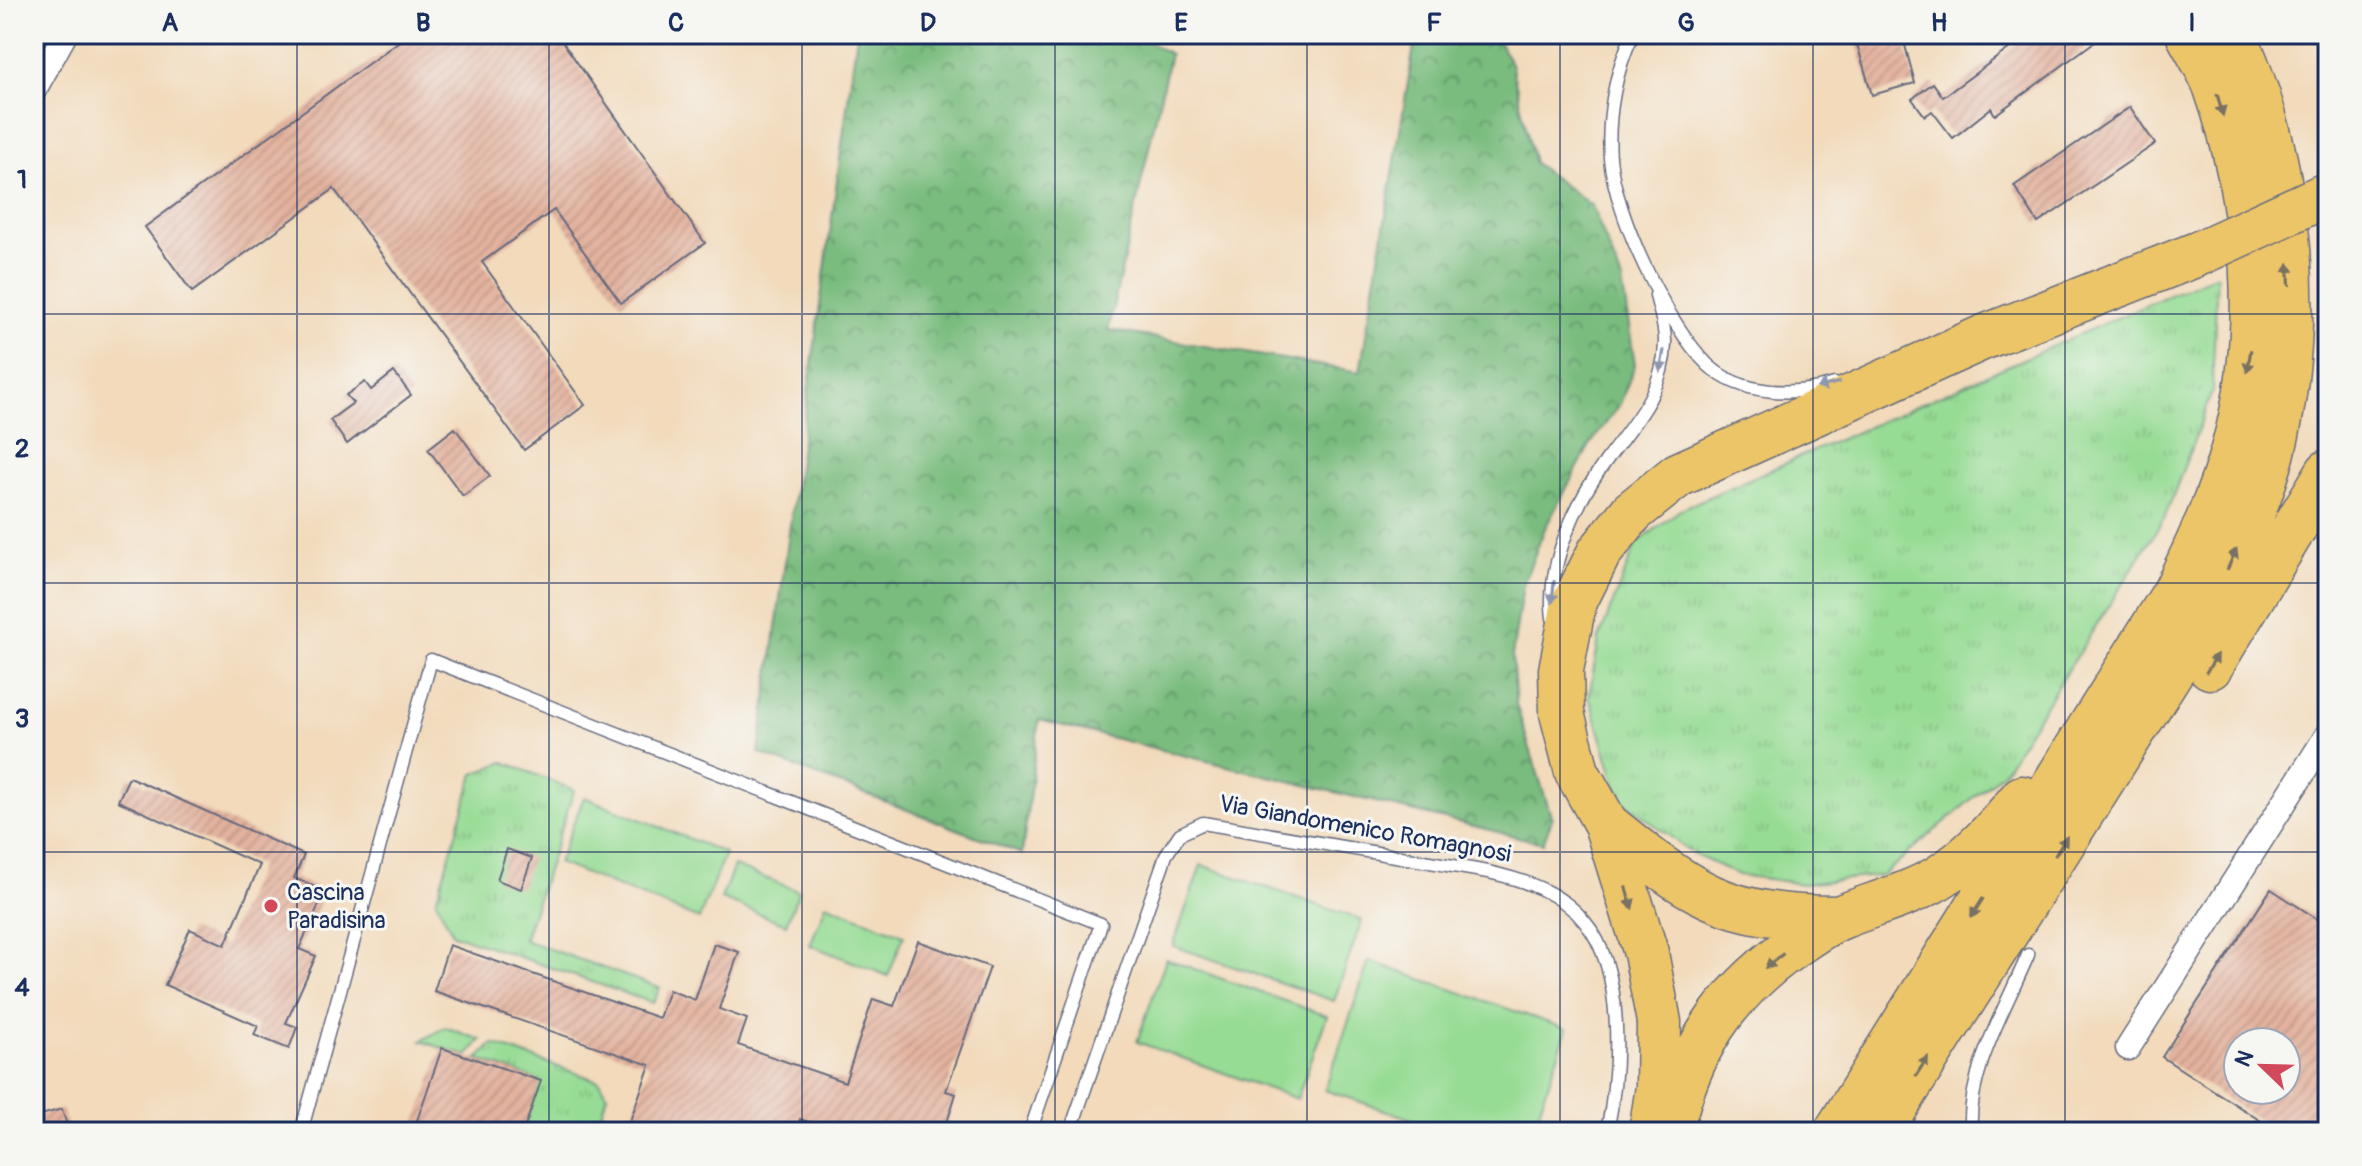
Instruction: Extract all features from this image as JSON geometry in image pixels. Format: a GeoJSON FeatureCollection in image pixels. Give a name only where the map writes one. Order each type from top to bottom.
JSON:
{"type":"FeatureCollection","features":[{"type":"Feature","properties":{"kind":"highway"},"geometry":{"type":"LineString","coordinates":[[1836,1132],[2175,592],[2211,517],[2235,444],[2251,349],[2252,273],[2240,178],[2215,86],[2188,34]]}},
{"type":"Feature","properties":{"kind":"highway"},"geometry":{"type":"LineString","coordinates":[[1880,1132],[2210,610],[2268,465],[2289,351],[2290,270],[2278,174],[2249,68],[2234,34]]}},
{"type":"Feature","properties":{"kind":"highway"},"geometry":{"type":"LineString","coordinates":[[1651,1132],[1658,1087],[1659,1022],[1646,953],[1606,824],[1577,772],[1562,713],[1561,670],[1574,603],[1599,553],[1632,512],[1678,475],[1982,338],[2195,255],[2328,194]]}},
{"type":"Feature","properties":{"kind":"highway"},"geometry":{"type":"LineString","coordinates":[[1916,1132],[2328,472]]}},
{"type":"Feature","properties":{"kind":"highway"},"geometry":{"type":"LineString","coordinates":[[1670,1132],[1681,1090],[1703,1039],[1735,993],[1790,949],[1839,918],[1885,903],[1939,877],[1991,835],[2108,700]]}},
{"type":"Feature","properties":{"kind":"highway"},"geometry":{"type":"LineString","coordinates":[[1606,824],[1675,880],[1717,902],[1758,913],[1839,918]]}},
{"type":"Feature","properties":{"kind":"street"},"geometry":{"type":"LineString","coordinates":[[34,90],[65,34]]}},
{"type":"Feature","properties":{"kind":"street"},"geometry":{"type":"LineString","coordinates":[[2128,1048],[2328,734]]}},
{"type":"Feature","properties":{"kind":"lane"},"geometry":{"type":"LineString","coordinates":[[1633,34],[1623,53],[1612,99],[1610,159],[1625,217],[1654,284],[1686,337],[1710,366],[1748,386],[1784,393],[1842,382]]}},
{"type":"Feature","properties":{"kind":"lane"},"geometry":{"type":"LineString","coordinates":[[1561,670],[1550,594],[1566,536],[1585,496],[1607,460],[1638,423],[1659,381],[1665,343],[1654,284]]}},
{"type":"Feature","properties":{"kind":"lane"},"geometry":{"type":"LineString","coordinates":[[1870,373],[1982,338]]}},
{"type":"Feature","properties":{"kind":"lane"},"geometry":{"type":"LineString","coordinates":[[301,1132],[431,660],[1101,924],[1030,1132]]}},
{"type":"Feature","properties":{"kind":"lane","name":"Via Giandomenico Romagnosi"},"geometry":{"type":"LineString","coordinates":[[1070,1132],[1166,855],[1180,834],[1203,823],[1488,872],[1527,881],[1561,900],[1586,922],[1603,954],[1614,1005],[1616,1066],[1607,1132]]}},
{"type":"Feature","properties":{"kind":"lane"},"geometry":{"type":"LineString","coordinates":[[1971,1132],[1970,1111],[1977,1075],[2028,955]]}},
{"type":"Feature","properties":{"kind":"green space"},"geometry":{"type":"Polygon","coordinates":[[[857,34],[1134,34],[1170,54],[1108,330],[1360,372],[1416,34],[1494,34],[1511,63],[1534,163],[1592,206],[1622,281],[1635,365],[1620,404],[1590,445],[1545,528],[1523,585],[1512,656],[1516,704],[1552,819],[1543,843],[1039,720],[1022,854],[759,753],[857,34]]]}},
{"type":"Feature","properties":{"kind":"green space"},"geometry":{"type":"Polygon","coordinates":[[[2217,274],[2212,392],[2165,517],[2003,772],[1883,875],[1803,884],[1739,875],[1695,855],[1620,799],[1589,696],[1599,639],[1636,544],[1681,509],[2217,274]]]}},
{"type":"Feature","properties":{"kind":"green space"},"geometry":{"type":"Polygon","coordinates":[[[504,762],[574,790],[524,940],[660,988],[653,1003],[453,934],[436,901],[474,774],[504,762]]]}},
{"type":"Feature","properties":{"kind":"green space"},"geometry":{"type":"Polygon","coordinates":[[[584,797],[725,853],[699,919],[558,863],[584,797]]]}},
{"type":"Feature","properties":{"kind":"green space"},"geometry":{"type":"Polygon","coordinates":[[[1201,865],[1362,920],[1334,1001],[1173,946],[1201,865]]]}},
{"type":"Feature","properties":{"kind":"green space"},"geometry":{"type":"Polygon","coordinates":[[[734,866],[799,891],[786,924],[721,899],[734,866]]]}},
{"type":"Feature","properties":{"kind":"green space"},"geometry":{"type":"Polygon","coordinates":[[[826,904],[904,935],[888,976],[810,945],[826,904]]]}},
{"type":"Feature","properties":{"kind":"green space"},"geometry":{"type":"Polygon","coordinates":[[[1166,959],[1327,1016],[1297,1099],[1137,1042],[1166,959]]]}},
{"type":"Feature","properties":{"kind":"green space"},"geometry":{"type":"Polygon","coordinates":[[[1369,961],[1567,1029],[1532,1132],[1450,1132],[1325,1090],[1369,961]]]}},
{"type":"Feature","properties":{"kind":"green space"},"geometry":{"type":"Polygon","coordinates":[[[445,1027],[481,1040],[467,1056],[421,1041],[445,1027]]]}},
{"type":"Feature","properties":{"kind":"green space"},"geometry":{"type":"Polygon","coordinates":[[[493,1044],[599,1081],[607,1095],[595,1132],[523,1132],[540,1081],[478,1059],[493,1044]]]}},
{"type":"Feature","properties":{"kind":"building"},"geometry":{"type":"Polygon","coordinates":[[[409,34],[557,34],[705,243],[621,303],[554,210],[482,262],[585,405],[524,450],[334,189],[192,292],[145,227],[409,34]]]}},
{"type":"Feature","properties":{"kind":"building"},"geometry":{"type":"Polygon","coordinates":[[[1854,34],[1902,34],[1915,83],[1872,95],[1854,34]]]}},
{"type":"Feature","properties":{"kind":"building"},"geometry":{"type":"Polygon","coordinates":[[[2029,34],[2105,34],[1995,115],[1991,108],[1953,138],[1932,111],[1925,116],[1912,99],[1933,83],[1943,97],[2029,34]]]}},
{"type":"Feature","properties":{"kind":"building"},"geometry":{"type":"Polygon","coordinates":[[[2130,107],[2155,144],[2038,223],[2014,186],[2130,107]]]}},
{"type":"Feature","properties":{"kind":"building"},"geometry":{"type":"Polygon","coordinates":[[[394,372],[411,395],[347,444],[330,420],[353,403],[346,395],[365,382],[371,390],[394,372]]]}},
{"type":"Feature","properties":{"kind":"building"},"geometry":{"type":"Polygon","coordinates":[[[455,428],[490,476],[463,496],[428,449],[455,428]]]}},
{"type":"Feature","properties":{"kind":"building","name":"Cascina Paradisina"},"geometry":{"type":"Polygon","coordinates":[[[129,777],[304,855],[294,878],[325,891],[299,949],[316,956],[286,1023],[297,1027],[289,1049],[254,1035],[258,1026],[165,985],[190,929],[225,945],[260,865],[118,801],[129,777]]]}},
{"type":"Feature","properties":{"kind":"building"},"geometry":{"type":"Polygon","coordinates":[[[507,849],[532,858],[521,889],[497,880],[507,849]]]}},
{"type":"Feature","properties":{"kind":"building"},"geometry":{"type":"Polygon","coordinates":[[[2271,889],[2328,926],[2328,1132],[2278,1132],[2238,1106],[2302,1106],[2302,1026],[2222,1026],[2222,1096],[2162,1057],[2271,889]]]}},
{"type":"Feature","properties":{"kind":"building"},"geometry":{"type":"Polygon","coordinates":[[[918,941],[990,967],[946,1091],[956,1094],[944,1132],[839,1132],[800,1119],[796,1132],[626,1132],[650,1065],[434,991],[449,945],[659,1018],[669,990],[695,1000],[714,944],[739,952],[719,1009],[747,1019],[738,1045],[845,1082],[873,999],[894,1006],[918,941]]]}},
{"type":"Feature","properties":{"kind":"building"},"geometry":{"type":"Polygon","coordinates":[[[442,1048],[541,1081],[523,1132],[413,1132],[442,1048]]]}},
{"type":"Feature","properties":{"kind":"building"},"geometry":{"type":"Polygon","coordinates":[[[62,1109],[69,1132],[34,1132],[34,1117],[62,1109]]]}},
{"type":"Feature","properties":{"kind":"place","name":"Cascina Paradisina"},"geometry":{"type":"Point","coordinates":[271,906]}}]}
